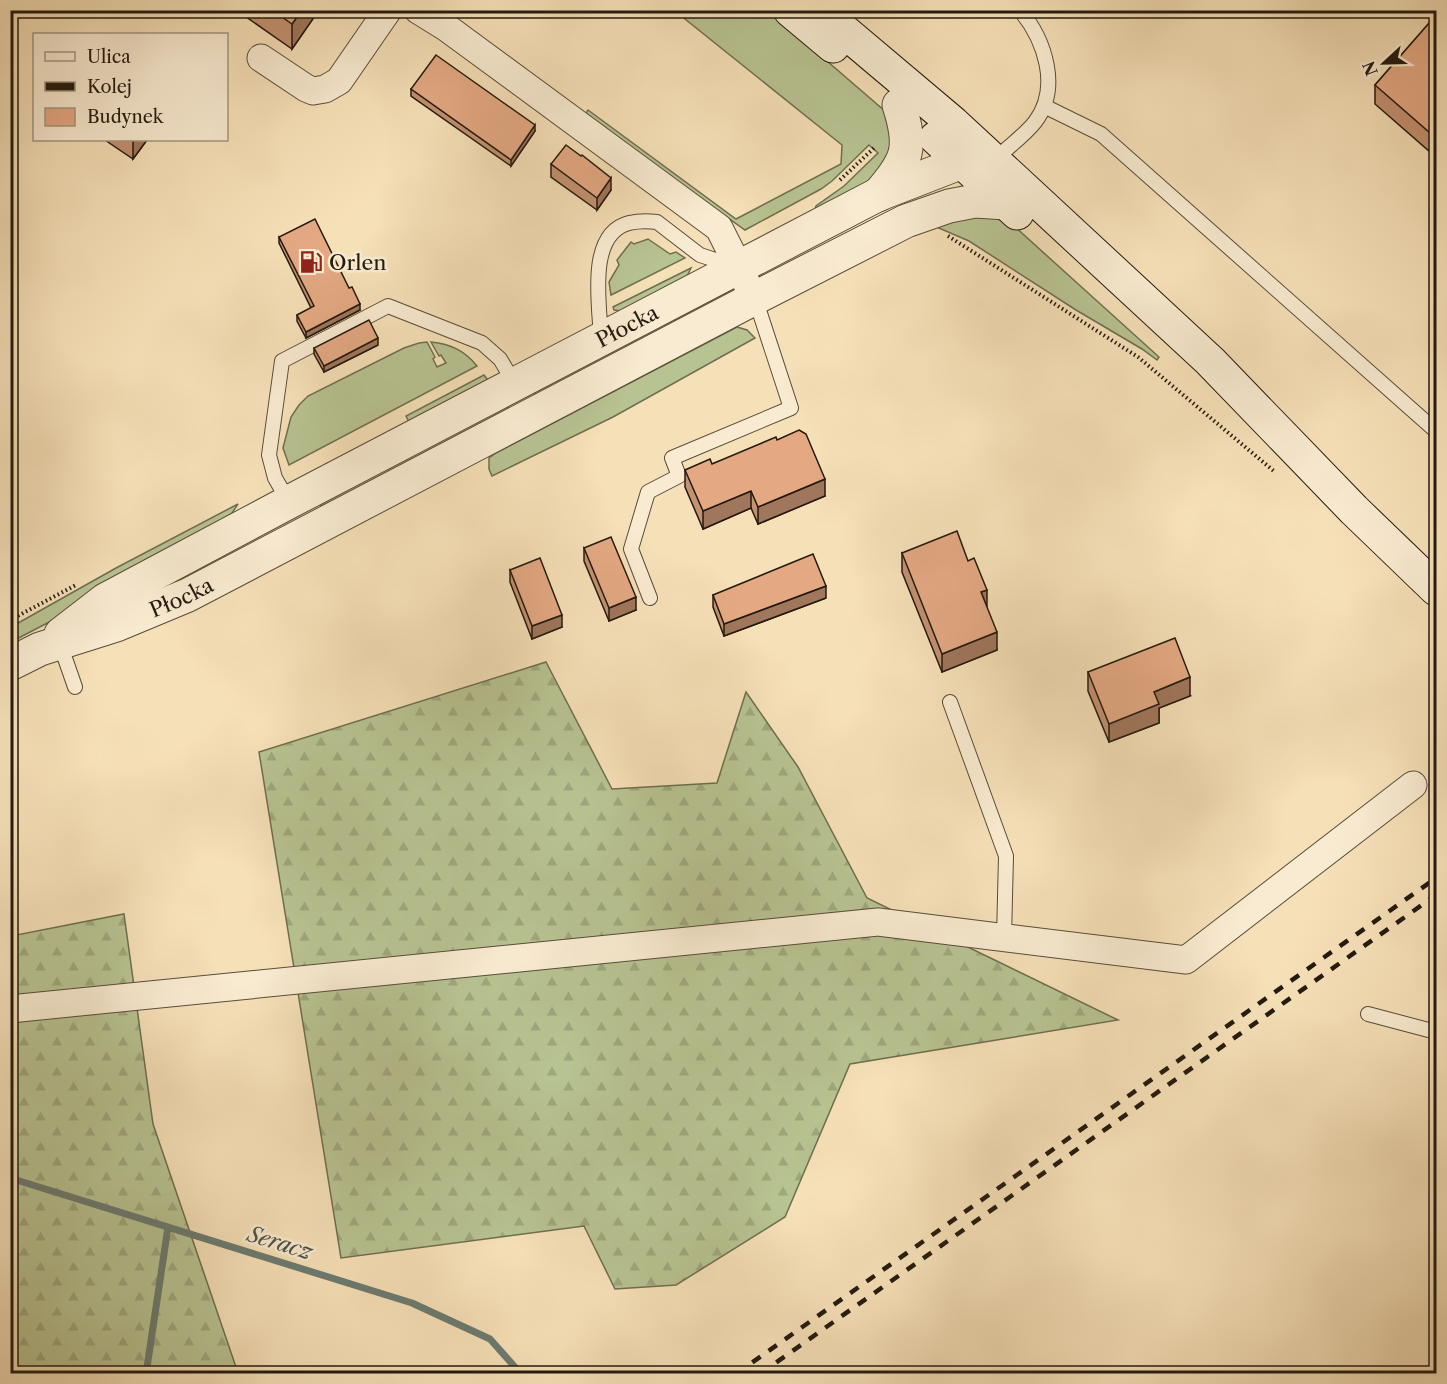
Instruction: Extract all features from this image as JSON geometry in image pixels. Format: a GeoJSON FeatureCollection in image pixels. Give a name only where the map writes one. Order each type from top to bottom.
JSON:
{"type":"FeatureCollection","features":[{"type":"Feature","properties":{"kind":"street"},"geometry":{"type":"LineString","coordinates":[[261,58],[306,88],[313,91],[325,89],[339,81],[388,10]]}},
{"type":"Feature","properties":{"kind":"street"},"geometry":{"type":"LineString","coordinates":[[418,10],[447,28],[719,228],[755,298]]}},
{"type":"Feature","properties":{"kind":"street"},"geometry":{"type":"LineString","coordinates":[[790,10],[856,65],[899,105],[977,165],[1210,361],[1354,510],[1437,589]]}},
{"type":"Feature","properties":{"kind":"street"},"geometry":{"type":"LineString","coordinates":[[819,10],[870,51],[977,165],[1007,203],[1185,366],[1354,510]]}},
{"type":"Feature","properties":{"kind":"street","name":"Płocka"},"geometry":{"type":"LineString","coordinates":[[877,195],[896,175],[907,152],[907,129],[899,105]]}},
{"type":"Feature","properties":{"kind":"street","name":"Płocka"},"geometry":{"type":"LineString","coordinates":[[53,643],[105,600],[877,195],[977,165]]}},
{"type":"Feature","properties":{"kind":"street","name":"Płocka"},"geometry":{"type":"LineString","coordinates":[[906,221],[977,165]]}},
{"type":"Feature","properties":{"kind":"street","name":"Płocka"},"geometry":{"type":"LineString","coordinates":[[10,664],[53,643],[116,625],[188,595],[906,221],[949,206],[975,201],[1007,203]]}},
{"type":"Feature","properties":{"kind":"street"},"geometry":{"type":"LineString","coordinates":[[515,384],[532,416]]}},
{"type":"Feature","properties":{"kind":"street"},"geometry":{"type":"LineString","coordinates":[[289,502],[316,529]]}},
{"type":"Feature","properties":{"kind":"street"},"geometry":{"type":"LineString","coordinates":[[10,1009],[878,922],[1186,960],[1413,784]]}},
{"type":"Feature","properties":{"kind":"lane"},"geometry":{"type":"LineString","coordinates":[[977,165],[1034,123],[1044,106],[1048,88],[1047,65],[1041,44],[1020,10]]}},
{"type":"Feature","properties":{"kind":"lane"},"geometry":{"type":"LineString","coordinates":[[1044,106],[1101,134],[1437,431]]}},
{"type":"Feature","properties":{"kind":"lane"},"geometry":{"type":"LineString","coordinates":[[602,339],[598,279],[601,251],[613,232],[627,223],[657,222],[700,255],[739,267]]}},
{"type":"Feature","properties":{"kind":"lane"},"geometry":{"type":"LineString","coordinates":[[650,598],[631,549],[648,492],[679,476],[672,458],[791,408],[755,298]]}},
{"type":"Feature","properties":{"kind":"lane"},"geometry":{"type":"LineString","coordinates":[[289,502],[275,478],[269,455],[282,360],[388,306],[482,343],[500,359],[515,384]]}},
{"type":"Feature","properties":{"kind":"lane"},"geometry":{"type":"LineString","coordinates":[[53,643],[75,687]]}},
{"type":"Feature","properties":{"kind":"lane"},"geometry":{"type":"LineString","coordinates":[[950,702],[1006,856],[1004,938]]}},
{"type":"Feature","properties":{"kind":"lane"},"geometry":{"type":"LineString","coordinates":[[1368,1014],[1437,1032]]}},
{"type":"Feature","properties":{"kind":"path"},"geometry":{"type":"LineString","coordinates":[[836,184],[874,148]]}},
{"type":"Feature","properties":{"kind":"path"},"geometry":{"type":"LineString","coordinates":[[945,234],[1138,357],[1282,478]]}},
{"type":"Feature","properties":{"kind":"green space"},"geometry":{"type":"Polygon","coordinates":[[[675,11],[769,11],[886,112],[891,120],[891,158],[871,180],[814,212],[816,206],[844,186],[878,153],[869,145],[821,189],[745,230],[585,115],[588,110],[736,219],[841,164],[842,145],[675,11]]]}},
{"type":"Feature","properties":{"kind":"green space"},"geometry":{"type":"Polygon","coordinates":[[[992,216],[1014,226],[1159,357],[1157,360],[969,241],[934,226],[940,219],[992,216]]]}},
{"type":"Feature","properties":{"kind":"green space"},"geometry":{"type":"Polygon","coordinates":[[[648,239],[670,254],[676,252],[685,258],[611,295],[609,282],[619,265],[617,260],[631,242],[634,244],[648,239]]]}},
{"type":"Feature","properties":{"kind":"green space"},"geometry":{"type":"Polygon","coordinates":[[[691,268],[687,276],[621,311],[614,310],[613,307],[691,268]]]}},
{"type":"Feature","properties":{"kind":"green space"},"geometry":{"type":"Polygon","coordinates":[[[724,292],[727,297],[536,397],[534,390],[724,292]]]}},
{"type":"Feature","properties":{"kind":"green space"},"geometry":{"type":"Polygon","coordinates":[[[737,327],[747,330],[755,338],[613,417],[492,476],[489,469],[489,458],[496,453],[737,327]]]}},
{"type":"Feature","properties":{"kind":"green space"},"geometry":{"type":"Polygon","coordinates":[[[427,342],[435,357],[433,359],[437,367],[446,363],[431,342],[457,349],[477,366],[289,465],[283,448],[291,417],[308,396],[404,348],[427,342]]]}},
{"type":"Feature","properties":{"kind":"green space"},"geometry":{"type":"Polygon","coordinates":[[[484,375],[490,383],[409,422],[406,416],[484,375]]]}},
{"type":"Feature","properties":{"kind":"green space"},"geometry":{"type":"Polygon","coordinates":[[[504,405],[510,411],[323,509],[321,507],[321,504],[504,405]]]}},
{"type":"Feature","properties":{"kind":"green space"},"geometry":{"type":"Polygon","coordinates":[[[238,504],[225,518],[145,560],[101,595],[11,642],[11,627],[116,568],[238,504]]]}},
{"type":"Feature","properties":{"kind":"green space"},"geometry":{"type":"Polygon","coordinates":[[[546,662],[612,789],[717,783],[746,692],[798,767],[867,898],[1118,1020],[850,1064],[785,1217],[676,1285],[615,1289],[584,1226],[341,1258],[259,752],[546,662]]]}},
{"type":"Feature","properties":{"kind":"green space"},"geometry":{"type":"Polygon","coordinates":[[[124,914],[153,1124],[238,1373],[11,1374],[11,936],[124,914]]]}},
{"type":"Feature","properties":{"kind":"building"},"geometry":{"type":"Polygon","coordinates":[[[272,10],[302,10],[292,24],[272,10]]]}},
{"type":"Feature","properties":{"kind":"building"},"geometry":{"type":"Polygon","coordinates":[[[1437,14],[1437,139],[1375,85],[1437,14]]]}},
{"type":"Feature","properties":{"kind":"building"},"geometry":{"type":"Polygon","coordinates":[[[436,55],[535,125],[511,160],[411,89],[436,55]]]}},
{"type":"Feature","properties":{"kind":"building"},"geometry":{"type":"Polygon","coordinates":[[[566,145],[611,178],[597,198],[551,164],[566,145]]]}},
{"type":"Feature","properties":{"kind":"building"},"geometry":{"type":"Polygon","coordinates":[[[315,219],[349,288],[352,287],[360,304],[306,332],[297,315],[314,306],[279,237],[315,219]]]}},
{"type":"Feature","properties":{"kind":"building"},"geometry":{"type":"Polygon","coordinates":[[[369,320],[378,338],[324,366],[314,348],[369,320]]]}},
{"type":"Feature","properties":{"kind":"building"},"geometry":{"type":"Polygon","coordinates":[[[799,430],[806,434],[825,479],[758,507],[751,491],[703,511],[685,470],[710,459],[712,464],[776,437],[777,440],[799,430]]]}},
{"type":"Feature","properties":{"kind":"building"},"geometry":{"type":"Polygon","coordinates":[[[957,531],[968,561],[974,558],[987,590],[981,592],[997,632],[942,654],[902,553],[957,531]]]}},
{"type":"Feature","properties":{"kind":"building"},"geometry":{"type":"Polygon","coordinates":[[[611,537],[636,597],[609,608],[584,548],[611,537]]]}},
{"type":"Feature","properties":{"kind":"building"},"geometry":{"type":"Polygon","coordinates":[[[813,554],[826,586],[724,624],[713,595],[813,554]]]}},
{"type":"Feature","properties":{"kind":"building"},"geometry":{"type":"Polygon","coordinates":[[[540,558],[562,615],[532,626],[510,570],[540,558]]]}},
{"type":"Feature","properties":{"kind":"building"},"geometry":{"type":"Polygon","coordinates":[[[1175,638],[1190,677],[1154,692],[1159,704],[1109,724],[1088,672],[1175,638]]]}},
{"type":"Feature","properties":{"kind":"waterway","name":"Seracz"},"geometry":{"type":"LineString","coordinates":[[10,1178],[412,1303],[490,1339],[521,1374]]}},
{"type":"Feature","properties":{"kind":"waterway"},"geometry":{"type":"LineString","coordinates":[[146,1374],[168,1227]]}},
{"type":"Feature","properties":{"kind":"railway"},"geometry":{"type":"LineString","coordinates":[[736,1374],[1436,878]]}},
{"type":"Feature","properties":{"kind":"railway"},"geometry":{"type":"LineString","coordinates":[[760,1374],[1436,895]]}},
{"type":"Feature","properties":{"kind":"place","name":"Orlen"},"geometry":{"type":"Point","coordinates":[311,262]}}]}
